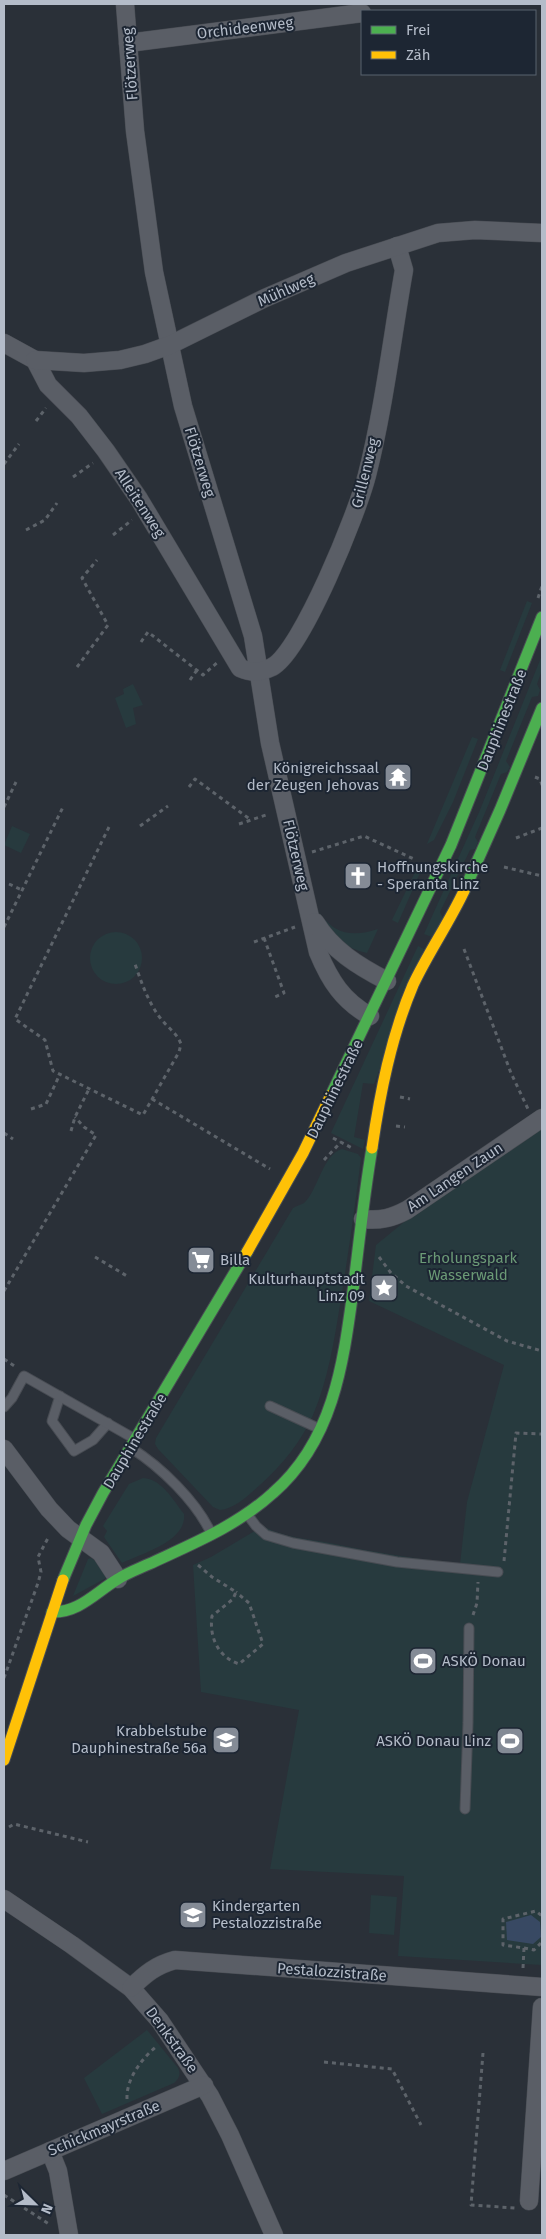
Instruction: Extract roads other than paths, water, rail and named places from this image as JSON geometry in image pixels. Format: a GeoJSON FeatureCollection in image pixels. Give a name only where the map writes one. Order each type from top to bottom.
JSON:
{"type":"FeatureCollection","features":[{"type":"Feature","properties":{"kind":"main road","name":"Dauphinestraße"},"geometry":{"type":"LineString","coordinates":[[4,1760],[52,1612],[79,1538],[273,1209],[307,1145],[454,836],[542,617]]}},
{"type":"Feature","properties":{"kind":"main road"},"geometry":{"type":"LineString","coordinates":[[52,1612],[58,1613],[71,1610],[118,1579],[212,1536],[247,1514],[288,1478],[305,1458],[322,1430],[336,1391],[346,1344],[378,1109],[388,1062],[400,1022],[416,980],[452,916],[478,862],[505,801],[542,708]]}},
{"type":"Feature","properties":{"kind":"street","name":"Flötzerweg"},"geometry":{"type":"LineString","coordinates":[[125,4],[135,131],[150,248],[183,406],[247,618],[260,671],[270,743],[304,920],[327,975],[347,1000],[370,1016]]}},
{"type":"Feature","properties":{"kind":"street","name":"Orchideenweg"},"geometry":{"type":"LineString","coordinates":[[128,43],[361,13]]}},
{"type":"Feature","properties":{"kind":"street","name":"Mühlweg"},"geometry":{"type":"LineString","coordinates":[[35,360],[84,362],[120,360],[170,345],[265,298],[346,263],[438,233],[475,230],[542,233]]}},
{"type":"Feature","properties":{"kind":"street","name":"Grillenweg"},"geometry":{"type":"LineString","coordinates":[[260,671],[273,666],[289,649],[304,624],[334,564],[351,524],[364,486],[377,428],[404,270],[397,246]]}},
{"type":"Feature","properties":{"kind":"street"},"geometry":{"type":"LineString","coordinates":[[4,343],[35,360]]}},
{"type":"Feature","properties":{"kind":"street","name":"Alleitenweg"},"geometry":{"type":"LineString","coordinates":[[35,360],[48,385],[79,416],[139,498],[240,668],[251,672],[260,671]]}},
{"type":"Feature","properties":{"kind":"street","name":"Flötzerweg"},"geometry":{"type":"LineString","coordinates":[[304,920],[323,935],[339,952],[387,980]]}},
{"type":"Feature","properties":{"kind":"street","name":"Am Langen Zaun"},"geometry":{"type":"LineString","coordinates":[[363,1220],[393,1217],[407,1210],[535,1114]]}},
{"type":"Feature","properties":{"kind":"street"},"geometry":{"type":"LineString","coordinates":[[4,1449],[49,1509],[79,1538],[101,1553],[118,1579]]}},
{"type":"Feature","properties":{"kind":"street","name":"Denkstraße"},"geometry":{"type":"LineString","coordinates":[[4,1899],[80,1950],[131,1988],[160,2021],[204,2085],[230,2135],[274,2235]]}},
{"type":"Feature","properties":{"kind":"street","name":"Pestalozzistraße"},"geometry":{"type":"LineString","coordinates":[[131,1988],[145,1974],[160,1964],[175,1960],[542,1987]]}},
{"type":"Feature","properties":{"kind":"street"},"geometry":{"type":"LineString","coordinates":[[524,2205],[542,2007]]}},
{"type":"Feature","properties":{"kind":"street","name":"Schickmayrstraße"},"geometry":{"type":"LineString","coordinates":[[4,2171],[204,2085]]}},
{"type":"Feature","properties":{"kind":"street"},"geometry":{"type":"LineString","coordinates":[[50,2151],[58,2171],[69,2230]]}},
{"type":"Feature","properties":{"kind":"lane"},"geometry":{"type":"LineString","coordinates":[[4,1407],[12,1398],[24,1376],[108,1423],[133,1444],[198,1510],[212,1536]]}},
{"type":"Feature","properties":{"kind":"lane"},"geometry":{"type":"LineString","coordinates":[[60,1396],[52,1421],[74,1451],[93,1440],[108,1423]]}},
{"type":"Feature","properties":{"kind":"lane"},"geometry":{"type":"LineString","coordinates":[[270,1406],[322,1430]]}},
{"type":"Feature","properties":{"kind":"lane"},"geometry":{"type":"LineString","coordinates":[[247,1514],[266,1535],[292,1543],[397,1562],[498,1572]]}},
{"type":"Feature","properties":{"kind":"lane"},"geometry":{"type":"LineString","coordinates":[[465,1809],[469,1628]]}},
{"type":"Feature","properties":{"kind":"water"},"geometry":{"type":"Polygon","coordinates":[[[531,1915],[540,1922],[541,1937],[533,1944],[507,1940],[506,1922],[531,1915]]]}},
{"type":"Feature","properties":{"kind":"place","name":"Königreichssaal der Zeugen Jehovas"},"geometry":{"type":"Point","coordinates":[398,777]}},
{"type":"Feature","properties":{"kind":"place","name":"Hoffnungskirche - Speranta Linz"},"geometry":{"type":"Point","coordinates":[358,876]}},
{"type":"Feature","properties":{"kind":"place","name":"Billa"},"geometry":{"type":"Point","coordinates":[201,1260]}},
{"type":"Feature","properties":{"kind":"place","name":"Kulturhauptstadt Linz 09"},"geometry":{"type":"Point","coordinates":[384,1288]}},
{"type":"Feature","properties":{"kind":"place","name":"ASKÖ Donau"},"geometry":{"type":"Point","coordinates":[423,1661]}},
{"type":"Feature","properties":{"kind":"place","name":"Krabbelstube Dauphinestraße 56a"},"geometry":{"type":"Point","coordinates":[226,1740]}},
{"type":"Feature","properties":{"kind":"place","name":"ASKÖ Donau Linz"},"geometry":{"type":"Point","coordinates":[510,1741]}},
{"type":"Feature","properties":{"kind":"place","name":"Kindergarten Pestalozzistraße"},"geometry":{"type":"Point","coordinates":[193,1915]}},
{"type":"Feature","properties":{"kind":"park label","name":"Erholungspark Wasserwald"},"geometry":{"type":"Point","coordinates":[468,1266]}}]}
